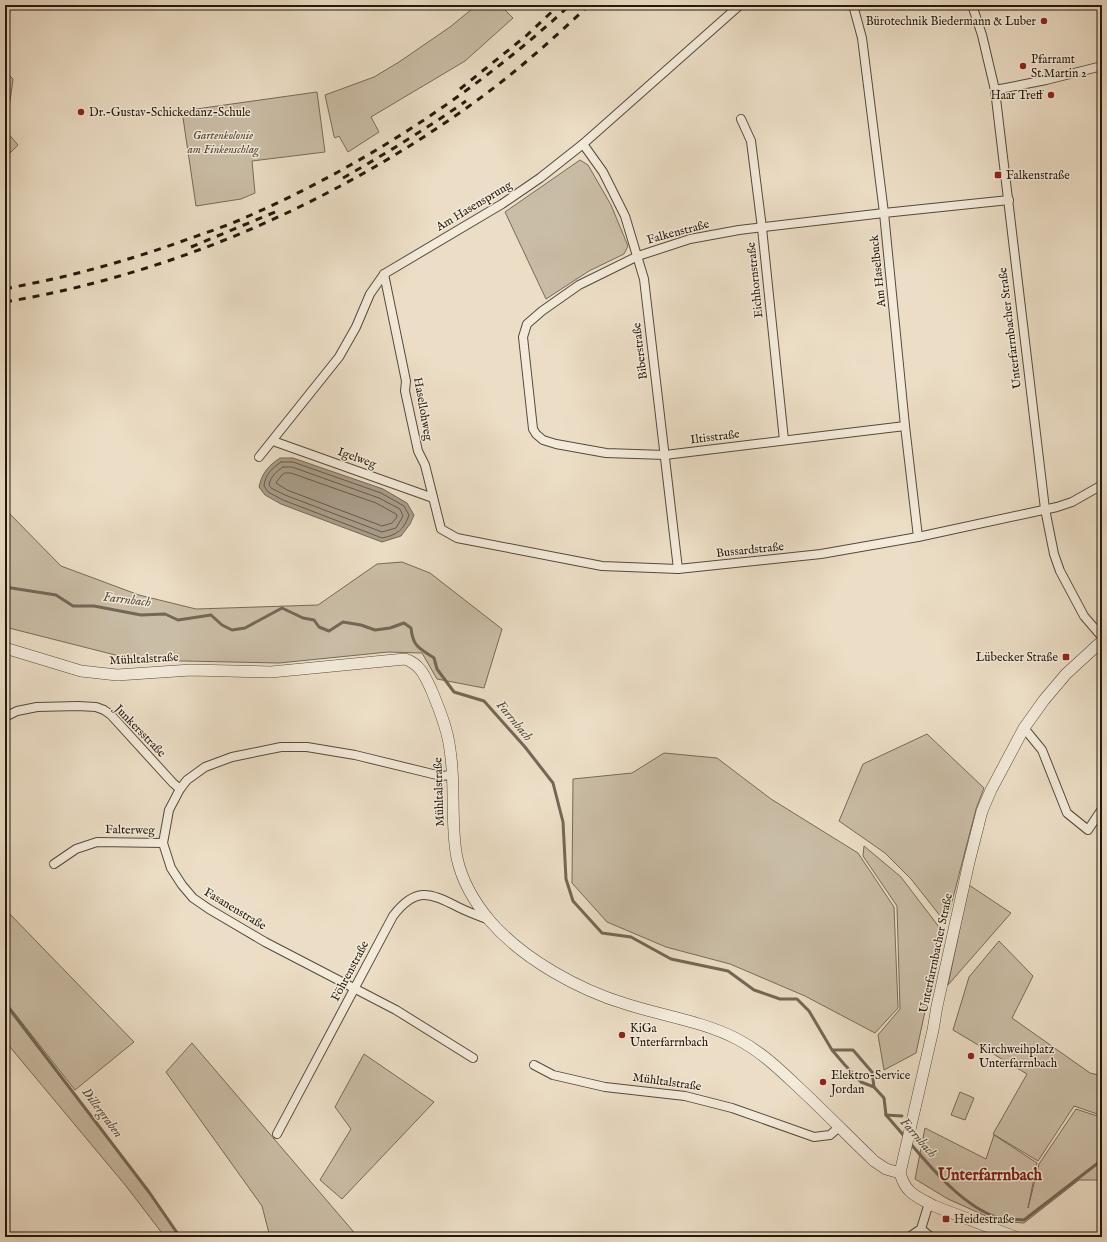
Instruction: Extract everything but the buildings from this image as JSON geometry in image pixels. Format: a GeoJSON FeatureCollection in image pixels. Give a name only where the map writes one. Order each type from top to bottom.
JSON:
{"type":"FeatureCollection","features":[{"type":"Feature","properties":{"kind":"street","name":"Am Hasensprung"},"geometry":{"type":"LineString","coordinates":[[259,457],[339,357],[356,327],[370,294],[384,274],[502,204],[540,178],[583,144],[740,5]]}},
{"type":"Feature","properties":{"kind":"street","name":"Am Haselbuck"},"geometry":{"type":"LineString","coordinates":[[853,5],[862,38],[884,212],[905,426],[918,536]]}},
{"type":"Feature","properties":{"kind":"street","name":"Unterfarrnbacher Straße"},"geometry":{"type":"LineString","coordinates":[[972,5],[982,35],[996,90],[1045,509],[1054,554],[1060,571],[1084,616],[1102,637]]}},
{"type":"Feature","properties":{"kind":"street"},"geometry":{"type":"LineString","coordinates":[[996,90],[1046,80],[1102,66]]}},
{"type":"Feature","properties":{"kind":"street","name":"Eichhornstraße"},"geometry":{"type":"LineString","coordinates":[[741,119],[751,142],[762,228],[784,440]]}},
{"type":"Feature","properties":{"kind":"street","name":"Biberstraße"},"geometry":{"type":"LineString","coordinates":[[583,144],[603,172],[625,216],[644,279],[678,569]]}},
{"type":"Feature","properties":{"kind":"street","name":"Falkenstraße"},"geometry":{"type":"LineString","coordinates":[[533,429],[523,337],[526,324],[579,285],[638,256],[690,239],[739,230],[884,212],[1009,200]]}},
{"type":"Feature","properties":{"kind":"street","name":"Hasellohweg"},"geometry":{"type":"LineString","coordinates":[[384,274],[406,381],[405,390],[418,451],[424,465],[441,529],[456,538]]}},
{"type":"Feature","properties":{"kind":"street","name":"Iltisstraße"},"geometry":{"type":"LineString","coordinates":[[533,429],[543,440],[556,444],[606,453],[665,456],[905,426]]}},
{"type":"Feature","properties":{"kind":"street","name":"Igelweg"},"geometry":{"type":"LineString","coordinates":[[272,441],[433,498]]}},
{"type":"Feature","properties":{"kind":"street","name":"Bussardstraße"},"geometry":{"type":"LineString","coordinates":[[456,538],[602,566],[678,569],[821,554],[918,536],[1072,502],[1102,485]]}},
{"type":"Feature","properties":{"kind":"street","name":"Unterfarrnbacher Straße"},"geometry":{"type":"LineString","coordinates":[[900,1173],[933,1030],[969,862],[982,811],[991,790],[1024,728],[1044,700],[1066,674],[1102,641]]}},
{"type":"Feature","properties":{"kind":"street","name":"Mühltalstraße"},"geometry":{"type":"LineString","coordinates":[[5,648],[81,671],[117,674],[191,670],[271,672],[405,659],[412,662],[423,673],[434,695],[446,729],[450,750],[452,775],[453,826],[460,870],[472,894],[490,920],[521,949],[573,982],[622,1003],[706,1026],[748,1045],[771,1062],[874,1161],[886,1169],[900,1173]]}},
{"type":"Feature","properties":{"kind":"street","name":"Junkersstraße"},"geometry":{"type":"LineString","coordinates":[[5,717],[37,707],[89,707],[104,710],[111,715],[173,784],[180,789]]}},
{"type":"Feature","properties":{"kind":"street"},"geometry":{"type":"LineString","coordinates":[[1024,728],[1042,750],[1067,814],[1088,830],[1102,809]]}},
{"type":"Feature","properties":{"kind":"street","name":"Fasanenstraße"},"geometry":{"type":"LineString","coordinates":[[452,775],[441,776],[355,755],[308,747],[281,747],[232,757],[205,767],[196,773],[180,789],[169,810],[163,843],[171,868],[193,898],[265,942],[396,1010],[472,1058]]}},
{"type":"Feature","properties":{"kind":"street","name":"Falterweg"},"geometry":{"type":"LineString","coordinates":[[54,864],[76,849],[97,842],[163,843]]}},
{"type":"Feature","properties":{"kind":"street","name":"Föhrenstraße"},"geometry":{"type":"LineString","coordinates":[[277,1134],[393,916],[400,907],[414,897],[425,894],[439,897],[471,913],[490,920]]}},
{"type":"Feature","properties":{"kind":"street","name":"Mühltalstraße"},"geometry":{"type":"LineString","coordinates":[[534,1065],[552,1075],[605,1087],[691,1097],[732,1108],[814,1137],[830,1135],[839,1127]]}},
{"type":"Feature","properties":{"kind":"street"},"geometry":{"type":"LineString","coordinates":[[900,1173],[903,1183],[909,1191],[929,1203],[1015,1237]]}},
{"type":"Feature","properties":{"kind":"street"},"geometry":{"type":"LineString","coordinates":[[909,1237],[921,1229],[929,1203]]}},
{"type":"Feature","properties":{"kind":"street"},"geometry":{"type":"LineString","coordinates":[[921,1229],[931,1237]]}},
{"type":"Feature","properties":{"kind":"green space"},"geometry":{"type":"Polygon","coordinates":[[[477,5],[500,5],[513,18],[465,61],[371,117],[379,132],[348,152],[339,136],[335,138],[334,136],[325,95],[374,77],[399,62],[450,27],[477,5]]]}},
{"type":"Feature","properties":{"kind":"green space"},"geometry":{"type":"Polygon","coordinates":[[[5,71],[13,79],[6,131],[18,145],[5,158],[5,71]]]}},
{"type":"Feature","properties":{"kind":"green space","name":"Gartenkolonie am Finkenschlag"},"geometry":{"type":"Polygon","coordinates":[[[317,92],[325,152],[252,161],[255,193],[241,199],[196,206],[182,111],[317,92]]]}},
{"type":"Feature","properties":{"kind":"green space"},"geometry":{"type":"Polygon","coordinates":[[[580,160],[588,165],[611,205],[628,246],[624,254],[589,271],[546,299],[505,212],[580,160]]]}},
{"type":"Feature","properties":{"kind":"green space"},"geometry":{"type":"Polygon","coordinates":[[[5,509],[61,566],[139,595],[196,609],[318,605],[377,564],[402,562],[430,573],[502,629],[484,688],[437,679],[422,653],[388,652],[279,663],[135,660],[5,627],[5,509]]]}},
{"type":"Feature","properties":{"kind":"green space"},"geometry":{"type":"Polygon","coordinates":[[[927,734],[984,788],[976,809],[948,917],[941,917],[911,879],[885,853],[839,821],[863,764],[927,734]]]}},
{"type":"Feature","properties":{"kind":"green space"},"geometry":{"type":"Polygon","coordinates":[[[664,753],[717,758],[771,799],[858,853],[894,907],[898,1008],[875,1033],[805,996],[730,964],[666,947],[607,922],[572,883],[573,779],[632,773],[664,753]]]}},
{"type":"Feature","properties":{"kind":"green space"},"geometry":{"type":"Polygon","coordinates":[[[864,846],[901,877],[939,927],[941,938],[916,1053],[884,1070],[878,1035],[900,1009],[897,906],[863,856],[864,846]]]}},
{"type":"Feature","properties":{"kind":"green space"},"geometry":{"type":"Polygon","coordinates":[[[969,885],[1011,913],[948,985],[969,885]]]}},
{"type":"Feature","properties":{"kind":"green space"},"geometry":{"type":"Polygon","coordinates":[[[5,909],[134,1042],[75,1090],[5,1001],[5,909]]]}},
{"type":"Feature","properties":{"kind":"green space"},"geometry":{"type":"Polygon","coordinates":[[[999,941],[1033,976],[1012,1018],[1090,1073],[1102,1076],[1102,1108],[1100,1115],[1074,1106],[1038,1161],[993,1134],[1027,1074],[953,1030],[969,977],[999,941]]]}},
{"type":"Feature","properties":{"kind":"green space"},"geometry":{"type":"Polygon","coordinates":[[[5,1005],[150,1194],[179,1237],[165,1237],[126,1186],[5,1041],[5,1005]]]}},
{"type":"Feature","properties":{"kind":"green space"},"geometry":{"type":"Polygon","coordinates":[[[192,1043],[358,1237],[270,1237],[262,1206],[166,1072],[192,1043]]]}},
{"type":"Feature","properties":{"kind":"green space"},"geometry":{"type":"Polygon","coordinates":[[[364,1054],[434,1102],[342,1199],[320,1180],[351,1129],[335,1107],[364,1054]]]}},
{"type":"Feature","properties":{"kind":"green space"},"geometry":{"type":"Polygon","coordinates":[[[960,1092],[974,1098],[965,1120],[951,1115],[960,1092]]]}},
{"type":"Feature","properties":{"kind":"green space"},"geometry":{"type":"Polygon","coordinates":[[[1076,1109],[1100,1117],[1102,1112],[1102,1180],[1079,1180],[1024,1223],[997,1221],[948,1199],[915,1179],[925,1128],[986,1159],[994,1135],[1037,1163],[1028,1208],[1039,1164],[1076,1109]]]}},
{"type":"Feature","properties":{"kind":"water"},"geometry":{"type":"Polygon","coordinates":[[[280,458],[293,458],[383,489],[407,503],[414,515],[410,524],[401,536],[382,542],[281,504],[265,495],[259,487],[266,470],[280,458]]]}},
{"type":"Feature","properties":{"kind":"waterway","name":"Farrnbach"},"geometry":{"type":"LineString","coordinates":[[5,587],[56,595],[73,606],[94,606],[141,615],[165,614],[178,620],[211,615],[222,625],[232,630],[245,628],[282,608],[303,618],[314,620],[319,627],[329,631],[343,622],[361,625],[375,630],[390,628],[404,623],[411,628],[415,643],[424,652],[434,658],[437,669],[454,692],[484,701],[525,747],[553,783],[563,822],[566,879],[573,901],[602,933],[631,937],[671,959],[728,971],[754,990],[780,999],[797,999],[809,1011],[832,1050],[844,1064],[861,1082],[874,1087],[884,1098],[886,1115],[905,1137]]}},
{"type":"Feature","properties":{"kind":"waterway","name":"Dillergraben"},"geometry":{"type":"LineString","coordinates":[[5,1003],[149,1192],[180,1237]]}},
{"type":"Feature","properties":{"kind":"waterway","name":"Farrnbach"},"geometry":{"type":"LineString","coordinates":[[833,1050],[853,1050],[872,1072],[874,1087]]}},
{"type":"Feature","properties":{"kind":"waterway"},"geometry":{"type":"LineString","coordinates":[[886,1115],[902,1116]]}},
{"type":"Feature","properties":{"kind":"waterway","name":"Farrnbach"},"geometry":{"type":"LineString","coordinates":[[910,1143],[939,1176],[962,1197],[986,1213],[1005,1219],[1024,1220],[1098,1163],[1102,1162]]}},
{"type":"Feature","properties":{"kind":"railway"},"geometry":{"type":"LineString","coordinates":[[460,89],[526,36],[559,5]]}},
{"type":"Feature","properties":{"kind":"railway"},"geometry":{"type":"LineString","coordinates":[[5,289],[74,274],[148,253],[229,224],[294,195],[379,149],[459,96],[534,37],[570,5]]}},
{"type":"Feature","properties":{"kind":"railway"},"geometry":{"type":"LineString","coordinates":[[5,302],[68,290],[129,273],[190,253],[250,230],[308,203],[364,173],[419,140],[472,104],[503,81],[589,5]]}},
{"type":"Feature","properties":{"kind":"railway"},"geometry":{"type":"LineString","coordinates":[[343,178],[405,141],[466,101]]}},
{"type":"Feature","properties":{"kind":"railway"},"geometry":{"type":"LineString","coordinates":[[191,247],[280,210]]}},
{"type":"Feature","properties":{"kind":"place","name":"Bürotechnik Biedermann & Luber"},"geometry":{"type":"Point","coordinates":[1044,21]}},
{"type":"Feature","properties":{"kind":"place","name":"Pfarramt St.Martin 2"},"geometry":{"type":"Point","coordinates":[1023,66]}},
{"type":"Feature","properties":{"kind":"place","name":"Haar Treff"},"geometry":{"type":"Point","coordinates":[1051,95]}},
{"type":"Feature","properties":{"kind":"place","name":"Dr.-Gustav-Schickedanz-Schule"},"geometry":{"type":"Point","coordinates":[81,112]}},
{"type":"Feature","properties":{"kind":"place","name":"Falkenstraße"},"geometry":{"type":"Point","coordinates":[998,175]}},
{"type":"Feature","properties":{"kind":"place","name":"Lübecker Straße"},"geometry":{"type":"Point","coordinates":[1066,657]}},
{"type":"Feature","properties":{"kind":"place","name":"KiGa Unterfarrnbach"},"geometry":{"type":"Point","coordinates":[622,1035]}},
{"type":"Feature","properties":{"kind":"place","name":"Kirchweihplatz Unterfarrnbach"},"geometry":{"type":"Point","coordinates":[971,1056]}},
{"type":"Feature","properties":{"kind":"place","name":"Elektro-Service Jordan"},"geometry":{"type":"Point","coordinates":[823,1082]}},
{"type":"Feature","properties":{"kind":"place","name":"Heidestraße"},"geometry":{"type":"Point","coordinates":[946,1219]}},
{"type":"Feature","properties":{"kind":"district","name":"Unterfarrnbach"},"geometry":{"type":"Point","coordinates":[990,1176]}}]}
